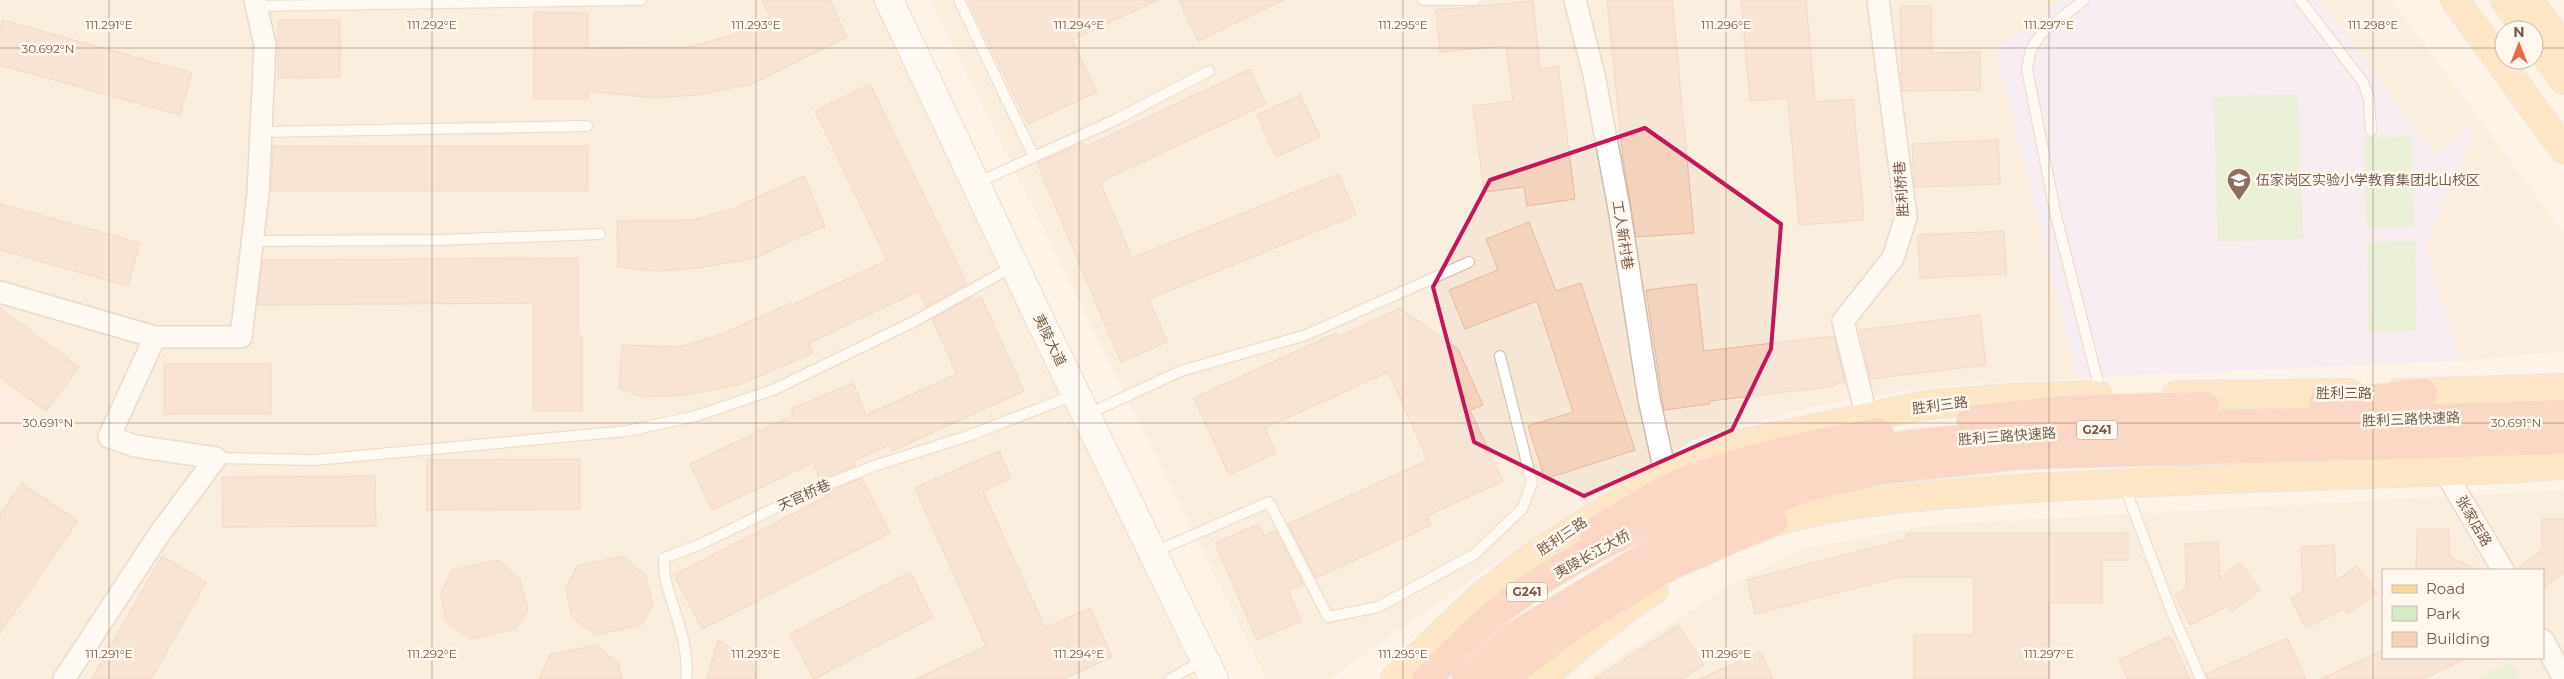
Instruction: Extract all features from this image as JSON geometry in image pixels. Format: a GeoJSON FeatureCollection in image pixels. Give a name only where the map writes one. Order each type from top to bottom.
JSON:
{"type":"FeatureCollection","features":[{"type":"Feature","properties":{"kind":"highway"},"geometry":{"type":"LineString","coordinates":[[1507,604],[1591,533],[1675,486],[1727,467],[1822,442],[1919,425],[2063,410],[2350,402],[2423,393]]}},
{"type":"Feature","properties":{"kind":"highway","name":"胜利三路快速路"},"geometry":{"type":"LineString","coordinates":[[1643,526],[1721,493],[1799,469],[1871,451],[1950,440],[2180,426],[2564,414]]}},
{"type":"Feature","properties":{"kind":"highway","name":"胜利三路快速路"},"geometry":{"type":"LineString","coordinates":[[1655,551],[1732,515],[1808,487],[1881,470],[2022,455],[2564,440]]}},
{"type":"Feature","properties":{"kind":"highway"},"geometry":{"type":"LineString","coordinates":[[1503,679],[1577,623],[1668,567],[1773,521]]}},
{"type":"Feature","properties":{"kind":"highway","name":"夷陵长江大桥"},"geometry":{"type":"LineString","coordinates":[[1427,679],[1460,644],[1507,604],[1574,561],[1643,526]]}},
{"type":"Feature","properties":{"kind":"highway","name":"夷陵长江大桥"},"geometry":{"type":"LineString","coordinates":[[1466,679],[1511,638],[1655,551]]}},
{"type":"Feature","properties":{"kind":"main road","name":"夷陵大道"},"geometry":{"type":"LineString","coordinates":[[889,0],[1015,266],[1223,674]]}},
{"type":"Feature","properties":{"kind":"main road","name":"夷陵大道"},"geometry":{"type":"LineString","coordinates":[[907,0],[1168,546],[1223,674]]}},
{"type":"Feature","properties":{"kind":"main road"},"geometry":{"type":"LineString","coordinates":[[2455,0],[2564,150]]}},
{"type":"Feature","properties":{"kind":"main road"},"geometry":{"type":"LineString","coordinates":[[2477,0],[2494,25]]}},
{"type":"Feature","properties":{"kind":"main road"},"geometry":{"type":"LineString","coordinates":[[2505,0],[2520,20]]}},
{"type":"Feature","properties":{"kind":"main road"},"geometry":{"type":"LineString","coordinates":[[2528,0],[2564,46]]}},
{"type":"Feature","properties":{"kind":"main road"},"geometry":{"type":"LineString","coordinates":[[2544,53],[2564,80]]}},
{"type":"Feature","properties":{"kind":"main road"},"geometry":{"type":"LineString","coordinates":[[2527,70],[2564,119]]}},
{"type":"Feature","properties":{"kind":"main road","name":"胜利三路"},"geometry":{"type":"LineString","coordinates":[[1395,679],[1477,600],[1534,555],[1665,472],[1740,444],[1926,405],[2010,398],[2101,395],[2423,393],[2560,386]]}},
{"type":"Feature","properties":{"kind":"main road"},"geometry":{"type":"LineString","coordinates":[[1542,679],[1580,645],[1631,604],[1713,553],[1773,521],[1886,499],[2123,484],[2445,472],[2564,465]]}},
{"type":"Feature","properties":{"kind":"street","name":"工人新村巷"},"geometry":{"type":"LineString","coordinates":[[1575,0],[1594,75],[1619,208],[1649,399],[1665,472]]}},
{"type":"Feature","properties":{"kind":"street","name":"胜利桥巷"},"geometry":{"type":"LineString","coordinates":[[1867,418],[1843,321],[1893,258],[1906,217],[1878,0]]}},
{"type":"Feature","properties":{"kind":"street"},"geometry":{"type":"LineString","coordinates":[[0,292],[155,337],[241,337],[258,194],[265,45],[256,3]]}},
{"type":"Feature","properties":{"kind":"street"},"geometry":{"type":"LineString","coordinates":[[64,679],[160,533],[216,458],[135,446],[109,437],[155,337]]}},
{"type":"Feature","properties":{"kind":"street","name":"张家店路"},"geometry":{"type":"LineString","coordinates":[[2445,472],[2502,569]]}},
{"type":"Feature","properties":{"kind":"street"},"geometry":{"type":"LineString","coordinates":[[2544,642],[2564,679]]}},
{"type":"Feature","properties":{"kind":"lane"},"geometry":{"type":"LineString","coordinates":[[256,3],[641,0]]}},
{"type":"Feature","properties":{"kind":"lane"},"geometry":{"type":"LineString","coordinates":[[960,0],[1034,157]]}},
{"type":"Feature","properties":{"kind":"lane"},"geometry":{"type":"LineString","coordinates":[[1423,0],[1475,0]]}},
{"type":"Feature","properties":{"kind":"lane"},"geometry":{"type":"LineString","coordinates":[[2084,0],[2042,33],[2031,49],[2028,69],[2056,216],[2101,395]]}},
{"type":"Feature","properties":{"kind":"lane"},"geometry":{"type":"LineString","coordinates":[[2300,0],[2363,82],[2369,99],[2371,131]]}},
{"type":"Feature","properties":{"kind":"lane"},"geometry":{"type":"LineString","coordinates":[[990,177],[1117,119],[1209,71]]}},
{"type":"Feature","properties":{"kind":"lane"},"geometry":{"type":"LineString","coordinates":[[260,132],[588,126]]}},
{"type":"Feature","properties":{"kind":"lane"},"geometry":{"type":"LineString","coordinates":[[252,241],[438,240],[600,234]]}},
{"type":"Feature","properties":{"kind":"lane"},"geometry":{"type":"LineString","coordinates":[[1101,408],[1181,371],[1306,335],[1468,262]]}},
{"type":"Feature","properties":{"kind":"lane"},"geometry":{"type":"LineString","coordinates":[[216,458],[316,460],[627,430],[696,416],[773,390],[912,322],[1015,266]]}},
{"type":"Feature","properties":{"kind":"lane"},"geometry":{"type":"LineString","coordinates":[[1168,546],[1269,502],[1328,617],[1378,607],[1475,554],[1522,509],[1532,483],[1500,356]]}},
{"type":"Feature","properties":{"kind":"lane","name":"天官桥巷"},"geometry":{"type":"LineString","coordinates":[[686,679],[687,670],[678,618],[666,584],[664,558],[699,545],[806,493],[874,466],[968,436],[1064,400]]}},
{"type":"Feature","properties":{"kind":"lane"},"geometry":{"type":"LineString","coordinates":[[2123,484],[2173,615],[2201,679]]}},
{"type":"Feature","properties":{"kind":"lane"},"geometry":{"type":"LineString","coordinates":[[1170,679],[1223,674]]}},
{"type":"Feature","properties":{"kind":"highlighted area"},"geometry":{"type":"Polygon","coordinates":[[[1645,128],[1781,224],[1771,349],[1732,430],[1584,496],[1474,442],[1433,287],[1490,180],[1645,128]]]}},
{"type":"Feature","properties":{"kind":"shaded area"},"geometry":{"type":"Polygon","coordinates":[[[0,0],[877,0],[1196,679],[0,679],[0,463],[34,410],[0,384],[0,0]]]}},
{"type":"Feature","properties":{"kind":"shaded area"},"geometry":{"type":"Polygon","coordinates":[[[930,0],[2061,0],[1995,49],[2077,378],[1935,386],[1810,407],[1695,440],[1612,486],[1526,541],[1330,679],[1266,679],[930,0]]]}},
{"type":"Feature","properties":{"kind":"shaded area","name":"伍家岗区实验小学教育集团北山校区"},"geometry":{"type":"Polygon","coordinates":[[[2061,0],[2320,0],[2435,154],[2479,120],[2425,248],[2462,361],[2077,378],[1995,49],[2061,0]]]}},
{"type":"Feature","properties":{"kind":"shaded area"},"geometry":{"type":"Polygon","coordinates":[[[2320,0],[2391,0],[2564,233],[2564,351],[2462,361],[2425,248],[2478,121],[2436,154],[2320,0]]]}},
{"type":"Feature","properties":{"kind":"shaded area"},"geometry":{"type":"Polygon","coordinates":[[[0,384],[34,410],[0,463],[0,384]]]}},
{"type":"Feature","properties":{"kind":"shaded area"},"geometry":{"type":"Polygon","coordinates":[[[2564,490],[2564,679],[1586,679],[1731,584],[1806,548],[1929,525],[2564,490]]]}},
{"type":"Feature","properties":{"kind":"green space"},"geometry":{"type":"Polygon","coordinates":[[[2298,94],[2303,239],[2218,242],[2213,97],[2298,94]]]}},
{"type":"Feature","properties":{"kind":"green space"},"geometry":{"type":"Polygon","coordinates":[[[2412,137],[2414,227],[2366,228],[2364,138],[2412,137]]]}},
{"type":"Feature","properties":{"kind":"green space"},"geometry":{"type":"Polygon","coordinates":[[[2415,241],[2417,331],[2369,332],[2367,242],[2415,241]]]}},
{"type":"Feature","properties":{"kind":"green space"},"geometry":{"type":"Polygon","coordinates":[[[2511,662],[2519,679],[2477,679],[2511,662]]]}},
{"type":"Feature","properties":{"kind":"building"},"geometry":{"type":"Polygon","coordinates":[[[762,0],[830,0],[847,37],[751,84],[697,95],[654,98],[588,91],[588,99],[534,99],[534,12],[588,13],[588,48],[689,47],[732,35],[770,17],[762,0]]]}},
{"type":"Feature","properties":{"kind":"building"},"geometry":{"type":"Polygon","coordinates":[[[968,0],[1158,0],[1072,40],[1097,92],[1028,124],[968,0]]]}},
{"type":"Feature","properties":{"kind":"building"},"geometry":{"type":"Polygon","coordinates":[[[1179,0],[1284,0],[1198,41],[1179,0]]]}},
{"type":"Feature","properties":{"kind":"building"},"geometry":{"type":"Polygon","coordinates":[[[1607,0],[1672,0],[1694,233],[1636,237],[1623,159],[1607,0]]]}},
{"type":"Feature","properties":{"kind":"building"},"geometry":{"type":"Polygon","coordinates":[[[1741,0],[1806,0],[1815,102],[1853,99],[1864,220],[1799,225],[1788,98],[1750,101],[1741,0]]]}},
{"type":"Feature","properties":{"kind":"building"},"geometry":{"type":"Polygon","coordinates":[[[1533,1],[1540,69],[1558,66],[1575,199],[1527,206],[1524,187],[1484,192],[1473,106],[1513,101],[1506,46],[1440,52],[1436,10],[1533,1]]]}},
{"type":"Feature","properties":{"kind":"building"},"geometry":{"type":"Polygon","coordinates":[[[1900,6],[1931,6],[1932,53],[1980,52],[1981,90],[1902,91],[1900,6]]]}},
{"type":"Feature","properties":{"kind":"building"},"geometry":{"type":"Polygon","coordinates":[[[3,20],[192,73],[180,115],[0,65],[0,31],[3,20]]]}},
{"type":"Feature","properties":{"kind":"building"},"geometry":{"type":"Polygon","coordinates":[[[278,20],[340,20],[340,77],[278,78],[278,20]]]}},
{"type":"Feature","properties":{"kind":"building"},"geometry":{"type":"Polygon","coordinates":[[[1250,69],[1266,104],[1100,182],[1132,258],[1339,174],[1356,215],[1149,299],[1167,342],[1121,362],[1037,163],[1083,143],[1085,147],[1250,69]]]}},
{"type":"Feature","properties":{"kind":"building"},"geometry":{"type":"Polygon","coordinates":[[[870,84],[967,284],[926,307],[919,291],[809,343],[813,353],[741,384],[687,395],[644,397],[619,388],[622,345],[680,347],[722,334],[791,303],[792,305],[887,260],[815,111],[870,84]]]}},
{"type":"Feature","properties":{"kind":"building"},"geometry":{"type":"Polygon","coordinates":[[[1300,95],[1320,137],[1276,157],[1257,115],[1300,95]]]}},
{"type":"Feature","properties":{"kind":"building"},"geometry":{"type":"Polygon","coordinates":[[[1998,140],[2000,184],[1915,187],[1912,144],[1998,140]]]}},
{"type":"Feature","properties":{"kind":"building"},"geometry":{"type":"Polygon","coordinates":[[[273,146],[588,146],[588,191],[271,191],[273,146]]]}},
{"type":"Feature","properties":{"kind":"building"},"geometry":{"type":"Polygon","coordinates":[[[804,176],[825,226],[754,258],[699,268],[657,271],[618,267],[617,221],[692,220],[735,208],[804,176]]]}},
{"type":"Feature","properties":{"kind":"building"},"geometry":{"type":"Polygon","coordinates":[[[0,204],[140,243],[128,286],[0,250],[0,204]]]}},
{"type":"Feature","properties":{"kind":"building"},"geometry":{"type":"Polygon","coordinates":[[[1529,222],[1556,291],[1581,283],[1635,450],[1545,479],[1528,426],[1573,412],[1537,301],[1465,329],[1449,290],[1498,270],[1486,239],[1529,222]]]}},
{"type":"Feature","properties":{"kind":"building"},"geometry":{"type":"Polygon","coordinates":[[[2004,231],[2006,274],[1920,278],[1918,235],[2004,231]]]}},
{"type":"Feature","properties":{"kind":"building"},"geometry":{"type":"Polygon","coordinates":[[[578,258],[578,336],[582,336],[582,411],[533,411],[533,303],[257,305],[263,260],[578,258]]]}},
{"type":"Feature","properties":{"kind":"building"},"geometry":{"type":"Polygon","coordinates":[[[1696,284],[1704,351],[1834,336],[1845,382],[1836,383],[1836,386],[1710,401],[1710,404],[1664,410],[1646,290],[1696,284]]]}},
{"type":"Feature","properties":{"kind":"building"},"geometry":{"type":"Polygon","coordinates":[[[972,297],[974,301],[981,297],[1024,391],[892,451],[890,445],[853,461],[855,466],[820,480],[813,463],[712,510],[690,464],[793,415],[791,409],[853,383],[866,415],[957,374],[932,319],[972,297]]]}},
{"type":"Feature","properties":{"kind":"building"},"geometry":{"type":"Polygon","coordinates":[[[0,308],[79,367],[46,411],[0,377],[0,308]]]}},
{"type":"Feature","properties":{"kind":"building"},"geometry":{"type":"Polygon","coordinates":[[[1400,308],[1458,349],[1483,405],[1470,410],[1503,481],[1427,516],[1431,525],[1316,578],[1288,524],[1428,460],[1388,372],[1265,428],[1276,453],[1229,475],[1194,398],[1336,333],[1338,337],[1400,308]]]}},
{"type":"Feature","properties":{"kind":"building"},"geometry":{"type":"Polygon","coordinates":[[[1980,315],[1986,365],[1870,379],[1860,330],[1980,315]]]}},
{"type":"Feature","properties":{"kind":"building"},"geometry":{"type":"Polygon","coordinates":[[[164,364],[271,364],[271,414],[164,414],[164,364]]]}},
{"type":"Feature","properties":{"kind":"building"},"geometry":{"type":"Polygon","coordinates":[[[999,451],[1011,478],[983,491],[1045,628],[1090,608],[1112,657],[1063,679],[916,679],[986,646],[915,488],[999,451]]]}},
{"type":"Feature","properties":{"kind":"building"},"geometry":{"type":"Polygon","coordinates":[[[580,459],[580,509],[427,510],[427,460],[580,459]]]}},
{"type":"Feature","properties":{"kind":"building"},"geometry":{"type":"Polygon","coordinates":[[[375,476],[376,526],[223,527],[222,477],[375,476]]]}},
{"type":"Feature","properties":{"kind":"building"},"geometry":{"type":"Polygon","coordinates":[[[862,478],[890,533],[702,629],[674,575],[827,496],[826,493],[862,478]]]}},
{"type":"Feature","properties":{"kind":"building"},"geometry":{"type":"Polygon","coordinates":[[[22,483],[78,521],[0,633],[0,514],[22,483]]]}},
{"type":"Feature","properties":{"kind":"building"},"geometry":{"type":"Polygon","coordinates":[[[2542,519],[2564,519],[2564,572],[2544,588],[2544,569],[2517,569],[2542,549],[2542,519]]]}},
{"type":"Feature","properties":{"kind":"building"},"geometry":{"type":"Polygon","coordinates":[[[1259,524],[1264,536],[1276,530],[1303,584],[1288,591],[1301,621],[1257,640],[1215,543],[1259,524]]]}},
{"type":"Feature","properties":{"kind":"building"},"geometry":{"type":"Polygon","coordinates":[[[2417,529],[2449,529],[2449,556],[2476,569],[2416,569],[2417,529]]]}},
{"type":"Feature","properties":{"kind":"building"},"geometry":{"type":"Polygon","coordinates":[[[1906,533],[2128,533],[2128,560],[2102,560],[2102,603],[2049,603],[2049,679],[1914,679],[1914,635],[1974,635],[1974,577],[1899,577],[1755,614],[1747,580],[1906,539],[1906,533]]]}},
{"type":"Feature","properties":{"kind":"building"},"geometry":{"type":"Polygon","coordinates":[[[2218,542],[2220,578],[2240,563],[2260,590],[2232,611],[2228,606],[2190,625],[2175,595],[2187,589],[2185,544],[2218,542]]]}},
{"type":"Feature","properties":{"kind":"building"},"geometry":{"type":"Polygon","coordinates":[[[2334,545],[2336,581],[2357,566],[2377,593],[2348,614],[2344,609],[2306,628],[2291,598],[2303,592],[2301,547],[2334,545]]]}},
{"type":"Feature","properties":{"kind":"building"},"geometry":{"type":"Polygon","coordinates":[[[162,556],[206,582],[151,679],[92,679],[162,556]]]}},
{"type":"Feature","properties":{"kind":"building"},"geometry":{"type":"Polygon","coordinates":[[[623,556],[645,575],[653,605],[641,625],[596,635],[572,617],[566,589],[577,566],[623,556]]]}},
{"type":"Feature","properties":{"kind":"building"},"geometry":{"type":"Polygon","coordinates":[[[498,560],[519,578],[528,609],[516,629],[470,639],[446,621],[441,593],[452,570],[498,560]]]}},
{"type":"Feature","properties":{"kind":"building"},"geometry":{"type":"Polygon","coordinates":[[[910,572],[933,617],[814,679],[790,634],[910,572]]]}},
{"type":"Feature","properties":{"kind":"building"},"geometry":{"type":"Polygon","coordinates":[[[1678,625],[1704,665],[1683,679],[1594,679],[1678,625]]]}},
{"type":"Feature","properties":{"kind":"building"},"geometry":{"type":"Polygon","coordinates":[[[2170,636],[2190,679],[2128,679],[2119,660],[2170,636]]]}},
{"type":"Feature","properties":{"kind":"building"},"geometry":{"type":"Polygon","coordinates":[[[2287,638],[2306,679],[2208,679],[2206,674],[2287,638]]]}},
{"type":"Feature","properties":{"kind":"building"},"geometry":{"type":"Polygon","coordinates":[[[718,640],[753,663],[756,679],[707,679],[718,640]]]}},
{"type":"Feature","properties":{"kind":"building"},"geometry":{"type":"Polygon","coordinates":[[[596,645],[618,663],[622,679],[539,679],[550,655],[596,645]]]}},
{"type":"Feature","properties":{"kind":"building"},"geometry":{"type":"Polygon","coordinates":[[[2382,650],[2382,659],[2465,659],[2423,679],[2321,679],[2382,650]]]}},
{"type":"Feature","properties":{"kind":"building"},"geometry":{"type":"Polygon","coordinates":[[[1761,652],[1773,679],[1699,679],[1761,652]]]}},
{"type":"Feature","properties":{"kind":"place","name":"伍家岗区实验小学教育集团北山校区"},"geometry":{"type":"Point","coordinates":[2239,201]}}]}
